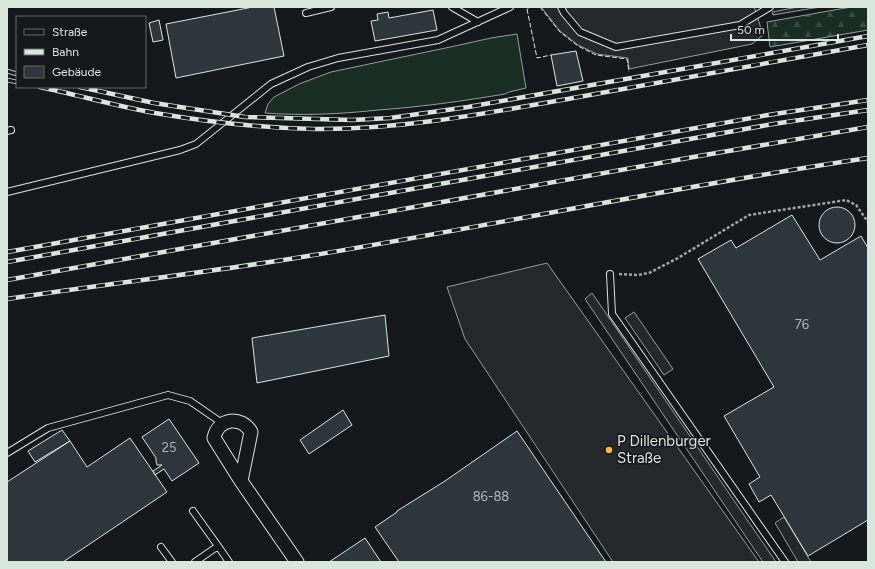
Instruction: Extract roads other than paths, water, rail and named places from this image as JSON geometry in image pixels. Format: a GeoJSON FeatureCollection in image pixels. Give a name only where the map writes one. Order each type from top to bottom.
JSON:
{"type":"FeatureCollection","features":[{"type":"Feature","properties":{"kind":"street"},"geometry":{"type":"LineString","coordinates":[[241,482],[251,432],[239,421],[227,421],[222,423],[218,428],[214,438],[241,482],[296,562]]}},
{"type":"Feature","properties":{"kind":"lane"},"geometry":{"type":"LineString","coordinates":[[306,13],[331,7]]}},
{"type":"Feature","properties":{"kind":"lane"},"geometry":{"type":"LineString","coordinates":[[452,7],[478,22]]}},
{"type":"Feature","properties":{"kind":"lane"},"geometry":{"type":"LineString","coordinates":[[7,192],[180,150],[196,144],[270,84],[308,67],[338,58],[438,40],[510,7]]}},
{"type":"Feature","properties":{"kind":"lane"},"geometry":{"type":"LineString","coordinates":[[562,7],[564,13],[580,32],[616,47],[740,25],[770,7]]}},
{"type":"Feature","properties":{"kind":"lane"},"geometry":{"type":"LineString","coordinates":[[610,274],[612,314],[785,562]]}},
{"type":"Feature","properties":{"kind":"lane"},"geometry":{"type":"LineString","coordinates":[[7,453],[48,428],[168,395],[190,401],[222,423]]}},
{"type":"Feature","properties":{"kind":"lane"},"geometry":{"type":"LineString","coordinates":[[193,511],[229,562]]}},
{"type":"Feature","properties":{"kind":"lane"},"geometry":{"type":"LineString","coordinates":[[195,562],[218,546]]}},
{"type":"Feature","properties":{"kind":"lane"},"geometry":{"type":"LineString","coordinates":[[161,547],[172,562]]}},
{"type":"Feature","properties":{"kind":"railway"},"geometry":{"type":"LineString","coordinates":[[85,88],[154,103],[245,117],[352,120],[390,118],[468,107],[868,36]]}},
{"type":"Feature","properties":{"kind":"railway"},"geometry":{"type":"LineString","coordinates":[[44,88],[140,110],[195,119],[274,127],[347,129],[412,124],[476,115],[868,45]]}},
{"type":"Feature","properties":{"kind":"railway"},"geometry":{"type":"LineString","coordinates":[[7,71],[16,74]]}},
{"type":"Feature","properties":{"kind":"railway"},"geometry":{"type":"LineString","coordinates":[[7,80],[16,82]]}},
{"type":"Feature","properties":{"kind":"railway"},"geometry":{"type":"LineString","coordinates":[[7,252],[768,115],[868,100]]}},
{"type":"Feature","properties":{"kind":"railway"},"geometry":{"type":"LineString","coordinates":[[7,262],[773,124],[868,110]]}},
{"type":"Feature","properties":{"kind":"railway"},"geometry":{"type":"LineString","coordinates":[[7,280],[868,127]]}},
{"type":"Feature","properties":{"kind":"railway"},"geometry":{"type":"LineString","coordinates":[[7,299],[302,257],[655,193],[868,158]]}},
{"type":"Feature","properties":{"kind":"place","name":"P Dillenburger Straße"},"geometry":{"type":"Point","coordinates":[609,450]}}]}
